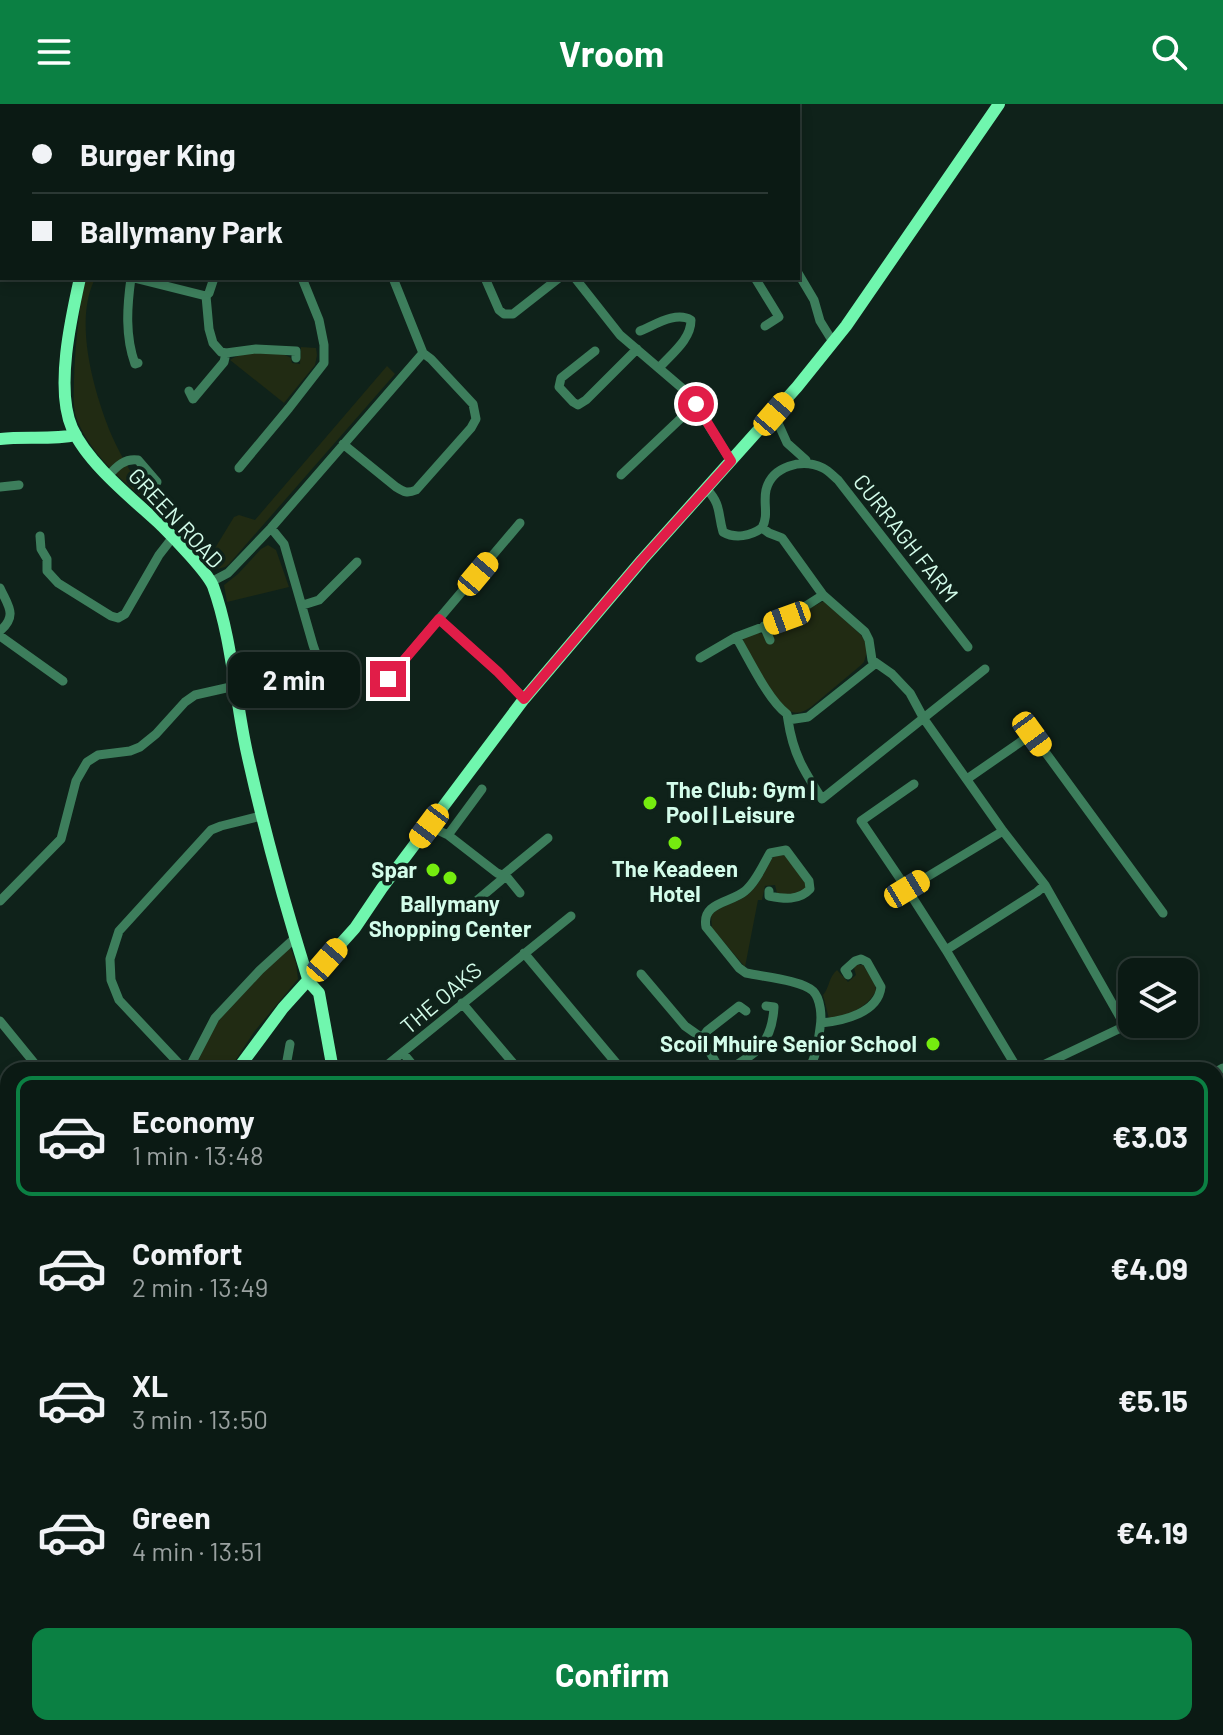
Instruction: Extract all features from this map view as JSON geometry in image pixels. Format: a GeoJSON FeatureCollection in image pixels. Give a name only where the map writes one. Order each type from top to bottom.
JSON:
{"type":"FeatureCollection","features":[{"type":"Feature","properties":{"kind":"main road"},"geometry":{"type":"LineString","coordinates":[[243,1062],[283,1008],[355,928],[524,699],[833,342],[999,104]]}},
{"type":"Feature","properties":{"kind":"main road","name":"GREEN ROAD"},"geometry":{"type":"LineString","coordinates":[[80,280],[67,352],[65,390],[68,418],[86,451],[173,537],[211,582],[222,614],[261,816],[309,982],[319,993],[332,1062]]}},
{"type":"Feature","properties":{"kind":"main road"},"geometry":{"type":"LineString","coordinates":[[0,439],[76,435]]}},
{"type":"Feature","properties":{"kind":"street"},"geometry":{"type":"LineString","coordinates":[[800,276],[833,342]]}},
{"type":"Feature","properties":{"kind":"street"},"geometry":{"type":"LineString","coordinates":[[132,280],[127,320],[130,352],[135,364],[138,363]]}},
{"type":"Feature","properties":{"kind":"street"},"geometry":{"type":"LineString","coordinates":[[140,280],[206,296]]}},
{"type":"Feature","properties":{"kind":"street"},"geometry":{"type":"LineString","coordinates":[[213,280],[206,296],[209,329],[213,343],[221,352],[256,349],[296,351],[296,358]]}},
{"type":"Feature","properties":{"kind":"street"},"geometry":{"type":"LineString","coordinates":[[239,468],[324,363],[319,320],[303,280]]}},
{"type":"Feature","properties":{"kind":"street"},"geometry":{"type":"LineString","coordinates":[[343,444],[404,493],[410,493],[425,480],[476,419],[473,404],[423,353],[394,280]]}},
{"type":"Feature","properties":{"kind":"street"},"geometry":{"type":"LineString","coordinates":[[486,280],[499,310],[504,314],[513,314],[556,280]]}},
{"type":"Feature","properties":{"kind":"street"},"geometry":{"type":"LineString","coordinates":[[577,280],[620,335],[689,394],[731,461]]}},
{"type":"Feature","properties":{"kind":"street"},"geometry":{"type":"LineString","coordinates":[[756,280],[779,317],[765,326]]}},
{"type":"Feature","properties":{"kind":"street"},"geometry":{"type":"LineString","coordinates":[[640,331],[675,317],[691,320],[689,335],[659,368]]}},
{"type":"Feature","properties":{"kind":"street"},"geometry":{"type":"LineString","coordinates":[[595,351],[561,378],[559,387],[578,405],[637,349]]}},
{"type":"Feature","properties":{"kind":"street"},"geometry":{"type":"LineString","coordinates":[[189,391],[193,399],[224,362],[226,353]]}},
{"type":"Feature","properties":{"kind":"street"},"geometry":{"type":"LineString","coordinates":[[211,582],[228,573],[271,528],[423,353]]}},
{"type":"Feature","properties":{"kind":"street"},"geometry":{"type":"LineString","coordinates":[[621,475],[696,404]]}},
{"type":"Feature","properties":{"kind":"street","name":"CURRAGH FARM"},"geometry":{"type":"LineString","coordinates":[[772,416],[787,443],[806,463],[824,468],[838,480],[968,647]]}},
{"type":"Feature","properties":{"kind":"street"},"geometry":{"type":"LineString","coordinates":[[108,476],[118,465],[134,459],[157,482]]}},
{"type":"Feature","properties":{"kind":"street"},"geometry":{"type":"LineString","coordinates":[[706,488],[717,501],[723,532],[737,537],[762,528],[767,514],[765,499],[770,479],[784,469],[806,463]]}},
{"type":"Feature","properties":{"kind":"street"},"geometry":{"type":"LineString","coordinates":[[0,487],[19,485]]}},
{"type":"Feature","properties":{"kind":"street"},"geometry":{"type":"LineString","coordinates":[[388,679],[520,523]]}},
{"type":"Feature","properties":{"kind":"street"},"geometry":{"type":"LineString","coordinates":[[271,528],[284,544],[313,645],[328,688],[339,705]]}},
{"type":"Feature","properties":{"kind":"street"},"geometry":{"type":"LineString","coordinates":[[762,528],[782,538],[823,595],[865,632],[872,660],[892,674],[910,693],[924,719],[1045,885],[1125,1026],[1049,1062]]}},
{"type":"Feature","properties":{"kind":"street"},"geometry":{"type":"LineString","coordinates":[[40,536],[47,571],[58,583],[111,616],[120,617],[125,614],[173,537]]}},
{"type":"Feature","properties":{"kind":"street"},"geometry":{"type":"LineString","coordinates":[[303,605],[319,600],[357,562]]}},
{"type":"Feature","properties":{"kind":"street"},"geometry":{"type":"LineString","coordinates":[[0,588],[11,613],[9,623],[0,634],[59,681]]}},
{"type":"Feature","properties":{"kind":"street"},"geometry":{"type":"LineString","coordinates":[[700,658],[736,637],[787,618],[823,595]]}},
{"type":"Feature","properties":{"kind":"street"},"geometry":{"type":"LineString","coordinates":[[439,619],[524,699]]}},
{"type":"Feature","properties":{"kind":"street"},"geometry":{"type":"LineString","coordinates":[[764,626],[770,640]]}},
{"type":"Feature","properties":{"kind":"street"},"geometry":{"type":"LineString","coordinates":[[736,637],[761,680],[787,714],[799,763],[822,799],[985,669]]}},
{"type":"Feature","properties":{"kind":"street"},"geometry":{"type":"LineString","coordinates":[[788,720],[808,717],[876,663]]}},
{"type":"Feature","properties":{"kind":"street"},"geometry":{"type":"LineString","coordinates":[[0,901],[61,839],[76,781],[87,762],[98,755],[140,747],[195,695],[235,686]]}},
{"type":"Feature","properties":{"kind":"street"},"geometry":{"type":"LineString","coordinates":[[967,779],[1032,734],[1163,913]]}},
{"type":"Feature","properties":{"kind":"street"},"geometry":{"type":"LineString","coordinates":[[914,784],[861,821],[946,950],[1013,1062]]}},
{"type":"Feature","properties":{"kind":"street"},"geometry":{"type":"LineString","coordinates":[[448,835],[482,789]]}},
{"type":"Feature","properties":{"kind":"street"},"geometry":{"type":"LineString","coordinates":[[179,1062],[119,1000],[111,980],[110,959],[119,931],[211,830],[261,816]]}},
{"type":"Feature","properties":{"kind":"street"},"geometry":{"type":"LineString","coordinates":[[429,826],[448,835],[504,876],[520,893]]}},
{"type":"Feature","properties":{"kind":"street"},"geometry":{"type":"LineString","coordinates":[[907,889],[1003,831]]}},
{"type":"Feature","properties":{"kind":"street"},"geometry":{"type":"LineString","coordinates":[[468,908],[548,838]]}},
{"type":"Feature","properties":{"kind":"street"},"geometry":{"type":"LineString","coordinates":[[769,891],[769,896],[786,899],[798,897],[810,889],[809,881],[786,850],[770,853],[748,889],[712,908],[706,914],[706,927],[746,973],[812,990],[817,997],[821,1023],[817,1050],[812,1062]]}},
{"type":"Feature","properties":{"kind":"street"},"geometry":{"type":"LineString","coordinates":[[946,950],[1045,885]]}},
{"type":"Feature","properties":{"kind":"street","name":"THE OAKS"},"geometry":{"type":"LineString","coordinates":[[391,1062],[571,916]]}},
{"type":"Feature","properties":{"kind":"street"},"geometry":{"type":"LineString","coordinates":[[191,1062],[215,1018],[295,938]]}},
{"type":"Feature","properties":{"kind":"street"},"geometry":{"type":"LineString","coordinates":[[524,953],[615,1062]]}},
{"type":"Feature","properties":{"kind":"street"},"geometry":{"type":"LineString","coordinates":[[821,1023],[838,1022],[850,1017],[878,999],[881,992],[879,981],[867,962],[861,959],[855,961],[845,970],[848,975]]}},
{"type":"Feature","properties":{"kind":"street"},"geometry":{"type":"LineString","coordinates":[[641,974],[685,1026],[702,1038],[716,1062]]}},
{"type":"Feature","properties":{"kind":"street"},"geometry":{"type":"LineString","coordinates":[[462,1003],[512,1062]]}},
{"type":"Feature","properties":{"kind":"street"},"geometry":{"type":"LineString","coordinates":[[702,1038],[739,1006],[746,1011]]}},
{"type":"Feature","properties":{"kind":"street"},"geometry":{"type":"LineString","coordinates":[[741,1062],[764,1045],[774,1020],[774,1007],[766,1006]]}},
{"type":"Feature","properties":{"kind":"street"},"geometry":{"type":"LineString","coordinates":[[0,1021],[33,1062]]}},
{"type":"Feature","properties":{"kind":"street"},"geometry":{"type":"LineString","coordinates":[[287,1062],[290,1044]]}},
{"type":"Feature","properties":{"kind":"street"},"geometry":{"type":"LineString","coordinates":[[403,1053],[410,1062]]}},
{"type":"Feature","properties":{"kind":"green space"},"geometry":{"type":"Polygon","coordinates":[[[85,280],[94,281],[88,298],[86,337],[98,398],[115,443],[151,505],[100,457],[84,435],[76,417],[75,355],[85,280]]]}},
{"type":"Feature","properties":{"kind":"green space"},"geometry":{"type":"Polygon","coordinates":[[[301,347],[316,348],[315,365],[284,403],[230,360],[252,353],[270,352],[285,355],[291,358],[292,363],[300,364],[301,347]]]}},
{"type":"Feature","properties":{"kind":"green space"},"geometry":{"type":"Polygon","coordinates":[[[387,366],[395,374],[229,564],[213,570],[206,563],[234,517],[239,515],[255,520],[387,366]]]}},
{"type":"Feature","properties":{"kind":"green space"},"geometry":{"type":"Polygon","coordinates":[[[268,545],[276,550],[289,587],[227,602],[224,585],[268,545]]]}},
{"type":"Feature","properties":{"kind":"green space"},"geometry":{"type":"Polygon","coordinates":[[[824,601],[861,635],[867,652],[860,666],[811,707],[802,712],[792,712],[779,701],[765,681],[743,642],[744,637],[757,632],[764,635],[772,627],[824,601]]]}},
{"type":"Feature","properties":{"kind":"green space"},"geometry":{"type":"Polygon","coordinates":[[[786,856],[806,888],[795,897],[777,893],[775,885],[765,886],[762,900],[758,900],[745,967],[712,928],[711,915],[747,896],[760,881],[773,857],[786,856]]]}},
{"type":"Feature","properties":{"kind":"green space"},"geometry":{"type":"Polygon","coordinates":[[[291,949],[298,979],[254,1032],[234,1062],[197,1062],[219,1020],[283,951],[291,949]]]}},
{"type":"Feature","properties":{"kind":"green space"},"geometry":{"type":"Polygon","coordinates":[[[856,965],[863,965],[876,991],[856,1010],[829,1019],[823,995],[832,976],[837,970],[848,982],[856,975],[856,965]]]}},
{"type":"Feature","properties":{"kind":"place","name":"The Club: Gym | Pool | Leisure"},"geometry":{"type":"Point","coordinates":[650,803]}},
{"type":"Feature","properties":{"kind":"place","name":"The Keadeen Hotel"},"geometry":{"type":"Point","coordinates":[675,843]}},
{"type":"Feature","properties":{"kind":"place","name":"Spar"},"geometry":{"type":"Point","coordinates":[433,870]}},
{"type":"Feature","properties":{"kind":"place","name":"Ballymany Shopping Center"},"geometry":{"type":"Point","coordinates":[450,878]}},
{"type":"Feature","properties":{"kind":"place","name":"Scoil Mhuire Senior School"},"geometry":{"type":"Point","coordinates":[933,1044]}},
{"type":"Feature","properties":{"kind":"route"},"geometry":{"type":"LineString","coordinates":[[388,679],[439,619],[524,699],[731,461],[696,404]]}}]}
